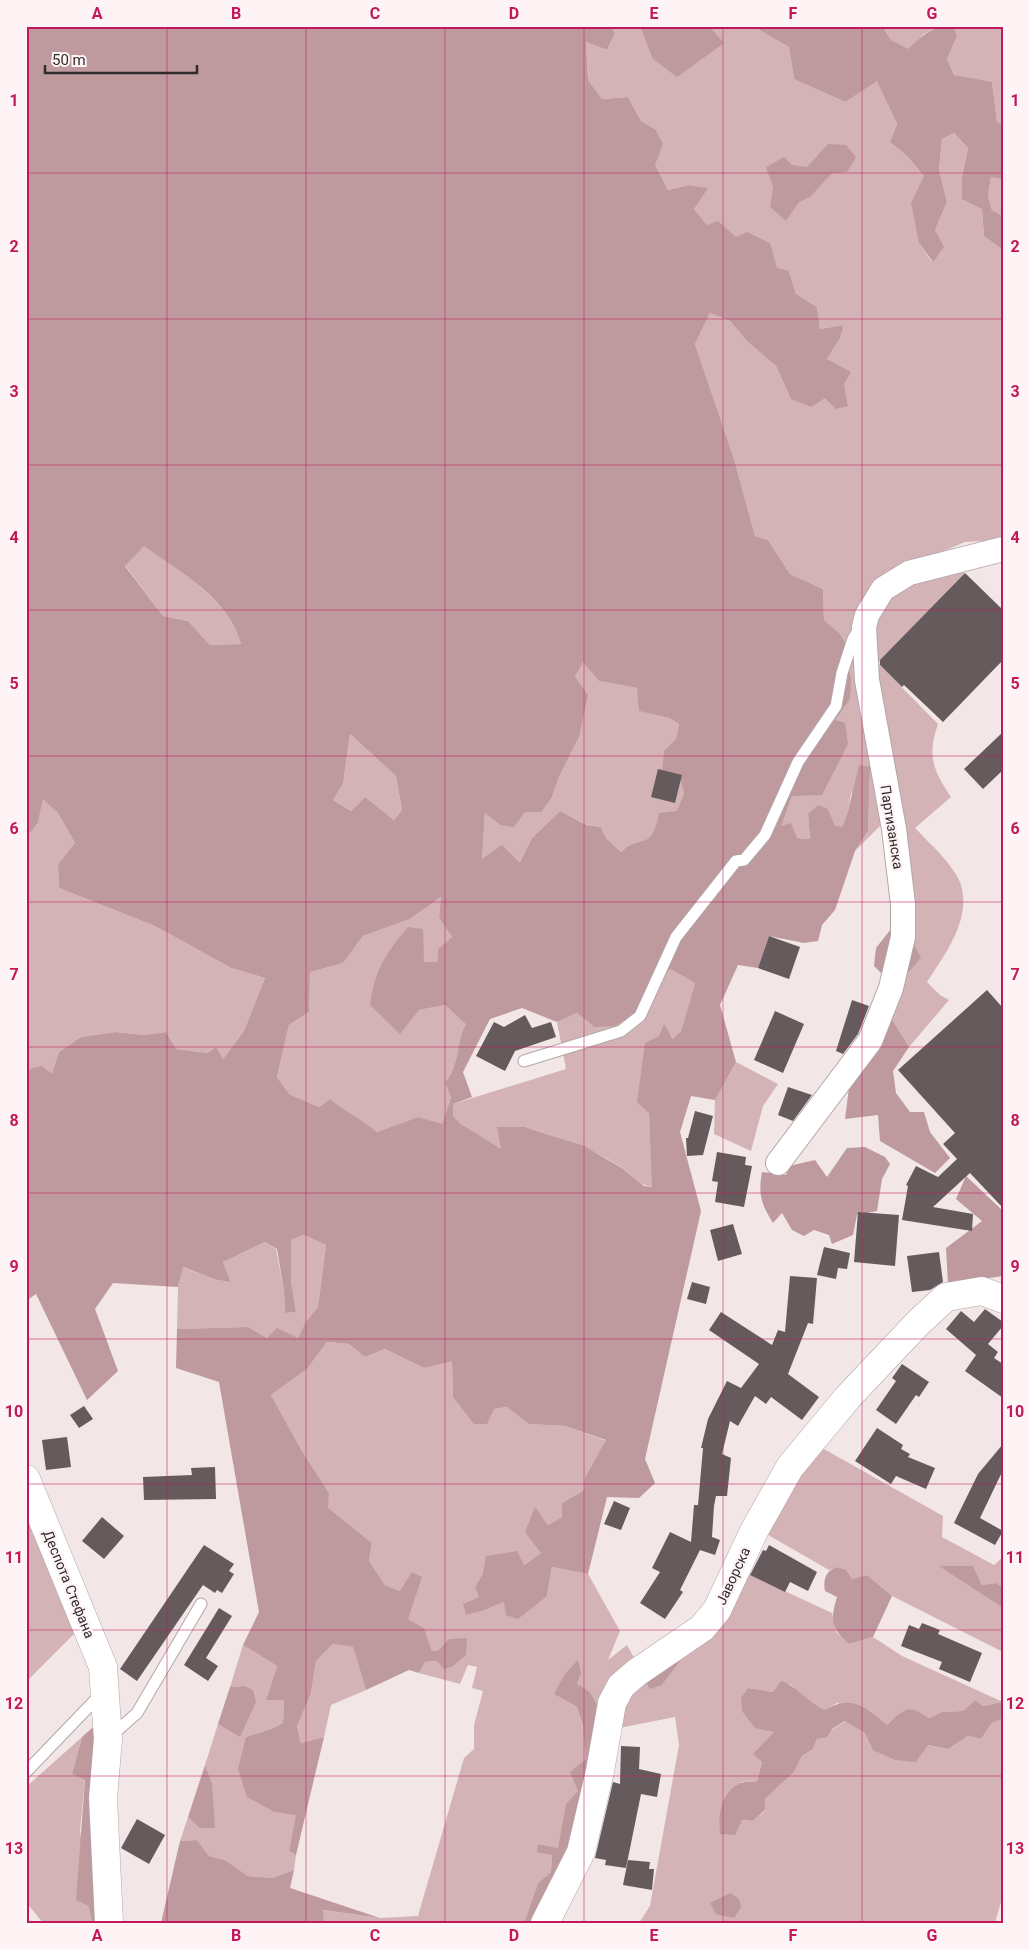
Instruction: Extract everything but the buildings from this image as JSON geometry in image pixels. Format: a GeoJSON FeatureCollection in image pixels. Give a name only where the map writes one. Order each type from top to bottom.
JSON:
{"type":"FeatureCollection","features":[{"type":"Feature","properties":{"kind":"street","name":"Партизанска"},"geometry":{"type":"LineString","coordinates":[[778,1163],[870,1041],[891,988],[901,946],[903,904],[894,829],[867,680],[864,626],[867,615],[883,589],[909,573],[1003,549]]}},
{"type":"Feature","properties":{"kind":"street","name":"Јаворска"},"geometry":{"type":"LineString","coordinates":[[544,1923],[581,1852],[600,1770],[612,1703],[621,1686],[636,1673],[702,1628],[717,1610],[754,1531],[790,1467],[848,1396],[918,1322],[946,1297],[982,1292],[1003,1299]]}},
{"type":"Feature","properties":{"kind":"street","name":"Деспота Стефана"},"geometry":{"type":"LineString","coordinates":[[26,1480],[103,1667],[108,1739],[103,1798],[109,1923]]}},
{"type":"Feature","properties":{"kind":"lane"},"geometry":{"type":"LineString","coordinates":[[524,1061],[622,1031],[640,1016],[676,937],[736,861],[744,860],[765,835],[798,762],[836,706],[842,673],[853,640],[867,615]]}},
{"type":"Feature","properties":{"kind":"lane"},"geometry":{"type":"LineString","coordinates":[[108,1739],[137,1713],[201,1604]]}},
{"type":"Feature","properties":{"kind":"lane"},"geometry":{"type":"LineString","coordinates":[[26,1772],[105,1690]]}},
{"type":"Feature","properties":{"kind":"shaded area"},"geometry":{"type":"Polygon","coordinates":[[[26,26],[611,26],[615,33],[607,50],[586,42],[588,80],[602,99],[628,97],[641,121],[655,129],[663,144],[655,165],[668,190],[689,185],[708,188],[694,209],[707,225],[718,221],[736,237],[747,232],[770,243],[777,268],[789,271],[796,294],[817,307],[820,329],[844,325],[840,338],[827,359],[851,372],[844,384],[848,406],[836,409],[825,398],[811,407],[791,399],[776,366],[747,341],[730,321],[710,313],[695,344],[734,459],[755,536],[768,540],[790,574],[823,589],[824,620],[839,633],[844,641],[851,680],[850,699],[835,720],[845,723],[848,744],[822,795],[792,796],[781,826],[791,823],[797,838],[810,839],[808,814],[818,805],[828,809],[835,826],[842,827],[848,811],[859,765],[870,767],[868,831],[855,851],[835,910],[822,925],[818,941],[804,943],[769,936],[758,968],[738,965],[720,1005],[736,1062],[715,1100],[691,1096],[680,1132],[701,1211],[645,1459],[655,1483],[639,1498],[607,1497],[588,1574],[552,1567],[547,1596],[518,1619],[506,1615],[504,1602],[466,1615],[463,1604],[479,1597],[475,1587],[483,1573],[486,1556],[517,1551],[524,1565],[541,1553],[525,1532],[535,1507],[548,1525],[562,1517],[562,1503],[584,1490],[585,1478],[606,1440],[565,1426],[529,1424],[507,1407],[494,1409],[487,1424],[474,1424],[453,1397],[452,1361],[424,1368],[385,1349],[365,1357],[349,1344],[327,1342],[307,1369],[271,1395],[302,1451],[329,1493],[328,1508],[372,1543],[369,1561],[385,1585],[400,1591],[412,1572],[422,1577],[408,1619],[424,1628],[432,1651],[438,1651],[449,1639],[467,1638],[466,1655],[453,1666],[444,1669],[437,1661],[425,1662],[419,1673],[409,1670],[366,1690],[353,1647],[333,1644],[316,1661],[311,1693],[297,1726],[301,1743],[324,1737],[296,1855],[289,1851],[296,1815],[275,1812],[247,1797],[238,1769],[246,1737],[283,1723],[284,1700],[266,1700],[277,1666],[243,1645],[259,1612],[219,1382],[176,1368],[177,1329],[248,1327],[267,1338],[277,1328],[298,1338],[305,1323],[318,1307],[326,1245],[304,1235],[291,1240],[291,1281],[296,1312],[285,1313],[284,1291],[277,1249],[265,1242],[223,1262],[231,1282],[217,1280],[183,1267],[178,1287],[113,1283],[95,1309],[118,1371],[87,1400],[36,1294],[26,1301],[26,1076],[30,1069],[42,1066],[52,1074],[59,1052],[81,1037],[115,1032],[145,1035],[166,1032],[176,1049],[208,1053],[216,1047],[223,1059],[244,1031],[265,978],[231,968],[155,926],[59,888],[58,864],[75,843],[58,813],[43,799],[38,823],[26,838],[26,26]],[[144,546],[125,566],[163,616],[188,621],[210,645],[241,644],[235,627],[214,599],[188,576],[144,546]],[[583,662],[575,677],[588,695],[579,737],[559,777],[552,797],[541,812],[525,812],[514,827],[500,825],[485,813],[482,859],[502,845],[520,863],[532,838],[560,811],[587,825],[601,827],[606,838],[621,852],[628,846],[649,838],[653,833],[659,813],[677,811],[684,793],[680,779],[662,774],[664,751],[676,739],[679,724],[669,718],[639,711],[637,688],[599,681],[583,662]],[[350,734],[343,784],[333,800],[351,811],[365,797],[394,820],[402,810],[396,776],[350,734]],[[441,897],[410,919],[363,936],[343,963],[310,972],[309,1012],[289,1025],[277,1077],[289,1094],[319,1107],[330,1099],[377,1132],[418,1117],[442,1124],[451,1098],[445,1082],[450,1076],[456,1061],[466,1024],[445,1005],[419,1010],[400,1034],[370,1005],[375,982],[382,963],[408,927],[423,929],[424,962],[437,962],[438,949],[452,937],[439,918],[441,897]],[[670,969],[635,1013],[615,1026],[594,1027],[577,1013],[557,1022],[522,1008],[490,1019],[463,1072],[472,1097],[453,1104],[453,1116],[461,1124],[501,1149],[497,1127],[525,1127],[584,1146],[622,1168],[644,1186],[652,1187],[649,1113],[637,1102],[645,1043],[659,1036],[664,1024],[673,1039],[681,1031],[695,983],[670,969]]]}},
{"type":"Feature","properties":{"kind":"shaded area"},"geometry":{"type":"Polygon","coordinates":[[[611,26],[752,26],[789,47],[794,79],[845,102],[877,80],[897,124],[890,142],[907,156],[924,176],[919,243],[932,262],[943,247],[935,230],[947,202],[939,170],[942,139],[954,133],[968,148],[962,177],[982,209],[984,236],[1003,250],[1003,540],[965,542],[909,566],[965,573],[878,663],[938,724],[933,745],[934,762],[940,779],[951,797],[915,828],[951,867],[960,882],[963,895],[963,909],[955,935],[942,960],[927,982],[940,995],[949,1000],[909,1047],[890,1016],[908,933],[888,818],[855,851],[868,831],[870,768],[851,794],[848,811],[842,827],[835,827],[828,809],[808,814],[810,839],[797,838],[780,827],[792,796],[835,721],[839,633],[824,620],[823,589],[790,574],[768,540],[755,536],[734,459],[695,344],[710,313],[730,321],[747,341],[776,366],[791,399],[825,397],[848,406],[844,384],[827,359],[840,338],[844,325],[820,329],[817,307],[796,294],[789,271],[777,269],[736,237],[707,225],[694,209],[707,188],[689,185],[668,190],[655,165],[655,129],[641,121],[628,97],[602,99],[588,80],[586,42],[607,50],[615,33],[611,26]]]}},
{"type":"Feature","properties":{"kind":"shaded area"},"geometry":{"type":"Polygon","coordinates":[[[640,26],[710,27],[724,43],[677,77],[653,59],[640,26]]]}},
{"type":"Feature","properties":{"kind":"shaded area"},"geometry":{"type":"Polygon","coordinates":[[[752,26],[882,26],[891,40],[908,49],[933,29],[954,26],[957,36],[947,59],[954,75],[992,82],[997,122],[1003,124],[1003,179],[991,177],[988,196],[992,210],[1003,216],[1003,250],[984,236],[982,209],[962,199],[962,177],[968,148],[954,133],[942,139],[939,170],[947,202],[935,230],[944,247],[933,262],[919,243],[911,203],[924,176],[907,156],[890,142],[897,124],[877,81],[845,102],[794,79],[789,47],[752,26]]]}},
{"type":"Feature","properties":{"kind":"shaded area"},"geometry":{"type":"Polygon","coordinates":[[[882,26],[938,26],[924,34],[908,50],[891,40],[882,26]]]}},
{"type":"Feature","properties":{"kind":"shaded area"},"geometry":{"type":"Polygon","coordinates":[[[954,26],[1003,26],[1003,124],[997,122],[992,83],[954,75],[947,59],[957,36],[954,26]]]}},
{"type":"Feature","properties":{"kind":"shaded area"},"geometry":{"type":"Polygon","coordinates":[[[828,144],[846,145],[856,157],[847,172],[832,173],[810,197],[799,202],[786,221],[770,207],[773,187],[766,167],[784,157],[792,165],[807,167],[828,144]]]}},
{"type":"Feature","properties":{"kind":"shaded area"},"geometry":{"type":"Polygon","coordinates":[[[991,176],[1003,179],[1003,216],[992,210],[988,196],[991,176]]]}},
{"type":"Feature","properties":{"kind":"shaded area"},"geometry":{"type":"Polygon","coordinates":[[[144,545],[188,576],[214,600],[226,613],[235,628],[241,644],[210,645],[188,621],[163,616],[125,565],[144,545]]]}},
{"type":"Feature","properties":{"kind":"shaded area"},"geometry":{"type":"Polygon","coordinates":[[[583,661],[599,681],[637,688],[640,711],[669,718],[679,724],[676,739],[664,752],[680,779],[684,793],[677,812],[659,814],[656,826],[649,838],[628,846],[621,852],[606,838],[601,827],[588,825],[560,811],[532,838],[520,864],[482,859],[485,813],[500,825],[552,797],[559,777],[579,737],[575,677],[583,661]]]}},
{"type":"Feature","properties":{"kind":"shaded area"},"geometry":{"type":"Polygon","coordinates":[[[350,734],[396,776],[402,810],[394,820],[365,797],[351,811],[333,800],[343,784],[350,734]]]}},
{"type":"Feature","properties":{"kind":"shaded area"},"geometry":{"type":"Polygon","coordinates":[[[43,798],[58,813],[75,843],[58,864],[59,888],[155,926],[231,968],[265,978],[244,1031],[223,1059],[208,1053],[176,1049],[166,1032],[145,1035],[115,1032],[81,1037],[59,1052],[52,1075],[30,1069],[26,1076],[26,838],[38,823],[43,798]]]}},
{"type":"Feature","properties":{"kind":"shaded area"},"geometry":{"type":"Polygon","coordinates":[[[441,897],[439,918],[452,937],[438,949],[437,963],[424,962],[419,1010],[445,1005],[467,1024],[461,1038],[453,1069],[445,1082],[451,1098],[442,1125],[418,1117],[377,1132],[330,1099],[319,1107],[289,1094],[277,1077],[289,1025],[309,1012],[310,972],[343,963],[363,936],[410,919],[441,897]]]}},
{"type":"Feature","properties":{"kind":"shaded area"},"geometry":{"type":"Polygon","coordinates":[[[895,924],[908,933],[921,958],[906,975],[886,978],[874,966],[876,948],[895,924]]]}},
{"type":"Feature","properties":{"kind":"shaded area"},"geometry":{"type":"Polygon","coordinates":[[[670,969],[695,983],[681,1031],[674,1040],[664,1025],[649,1113],[653,1187],[640,1182],[621,1167],[586,1148],[525,1127],[501,1150],[461,1124],[453,1116],[453,1104],[566,1069],[557,1022],[577,1013],[594,1027],[635,1013],[670,969]]]}},
{"type":"Feature","properties":{"kind":"shaded area"},"geometry":{"type":"Polygon","coordinates":[[[890,1016],[909,1047],[893,1071],[896,1093],[910,1112],[924,1112],[930,1132],[950,1158],[935,1173],[880,1141],[878,1115],[845,1119],[851,1072],[890,1016]]]}},
{"type":"Feature","properties":{"kind":"shaded area"},"geometry":{"type":"Polygon","coordinates":[[[736,1062],[778,1084],[763,1106],[751,1151],[714,1134],[715,1100],[736,1062]]]}},
{"type":"Feature","properties":{"kind":"shaded area"},"geometry":{"type":"Polygon","coordinates":[[[865,1147],[885,1157],[890,1164],[882,1179],[877,1211],[857,1215],[853,1235],[832,1244],[829,1235],[814,1230],[804,1236],[792,1230],[782,1213],[773,1223],[762,1199],[760,1187],[762,1172],[786,1175],[789,1166],[815,1160],[827,1177],[847,1148],[865,1147]]]}},
{"type":"Feature","properties":{"kind":"shaded area"},"geometry":{"type":"Polygon","coordinates":[[[966,1176],[1003,1211],[1003,1276],[948,1284],[946,1248],[982,1221],[956,1199],[966,1176]]]}},
{"type":"Feature","properties":{"kind":"shaded area"},"geometry":{"type":"Polygon","coordinates":[[[304,1235],[326,1245],[318,1307],[305,1323],[298,1338],[267,1338],[248,1327],[177,1329],[178,1287],[182,1267],[217,1280],[231,1282],[223,1262],[265,1242],[276,1249],[284,1291],[285,1313],[296,1312],[291,1281],[291,1240],[304,1235]]]}},
{"type":"Feature","properties":{"kind":"shaded area"},"geometry":{"type":"Polygon","coordinates":[[[327,1342],[349,1344],[365,1357],[385,1349],[424,1368],[452,1360],[453,1397],[494,1409],[508,1407],[529,1424],[565,1426],[607,1441],[584,1490],[562,1503],[562,1517],[548,1525],[535,1508],[541,1553],[524,1565],[483,1573],[475,1587],[485,1610],[504,1602],[547,1596],[552,1567],[588,1574],[620,1631],[608,1660],[627,1645],[637,1663],[598,1706],[590,1692],[577,1685],[580,1673],[554,1694],[577,1707],[583,1726],[586,1760],[581,1783],[564,1826],[558,1848],[538,1844],[552,1855],[551,1872],[538,1883],[524,1923],[324,1923],[322,1910],[380,1918],[418,1916],[464,1758],[474,1749],[474,1725],[483,1691],[472,1688],[477,1667],[468,1665],[460,1684],[419,1673],[425,1662],[437,1661],[438,1651],[432,1651],[424,1628],[408,1619],[400,1591],[385,1585],[369,1561],[372,1543],[327,1508],[329,1493],[302,1451],[271,1395],[307,1369],[327,1342]]]}},
{"type":"Feature","properties":{"kind":"shaded area"},"geometry":{"type":"Polygon","coordinates":[[[815,1444],[943,1516],[942,1537],[994,1565],[1003,1557],[1003,1587],[996,1583],[982,1585],[973,1566],[940,1566],[1003,1608],[1003,1652],[892,1596],[867,1575],[852,1579],[836,1567],[829,1570],[761,1531],[815,1444]]]}},
{"type":"Feature","properties":{"kind":"shaded area"},"geometry":{"type":"Polygon","coordinates":[[[26,1494],[79,1629],[26,1682],[26,1494]]]}},
{"type":"Feature","properties":{"kind":"shaded area"},"geometry":{"type":"Polygon","coordinates":[[[939,1566],[973,1566],[982,1585],[996,1583],[1003,1587],[1003,1608],[939,1566]]]}},
{"type":"Feature","properties":{"kind":"shaded area"},"geometry":{"type":"Polygon","coordinates":[[[836,1567],[846,1570],[852,1579],[867,1575],[892,1596],[873,1637],[849,1644],[835,1628],[833,1612],[837,1597],[825,1591],[824,1583],[827,1574],[836,1567]]]}},
{"type":"Feature","properties":{"kind":"shaded area"},"geometry":{"type":"Polygon","coordinates":[[[744,1572],[832,1613],[836,1632],[849,1644],[873,1637],[902,1656],[1003,1702],[983,1706],[975,1700],[963,1711],[942,1712],[929,1718],[918,1711],[896,1716],[887,1725],[870,1711],[837,1703],[825,1710],[813,1705],[790,1684],[773,1692],[748,1688],[775,1732],[754,1754],[762,1762],[757,1781],[741,1782],[742,1820],[753,1821],[765,1811],[765,1799],[794,1772],[802,1756],[813,1749],[817,1739],[846,1721],[865,1733],[948,1749],[968,1736],[981,1739],[992,1723],[1003,1718],[1003,1895],[995,1923],[639,1923],[650,1906],[679,1745],[675,1717],[614,1729],[622,1701],[643,1678],[662,1685],[744,1572]]]}},
{"type":"Feature","properties":{"kind":"shaded area"},"geometry":{"type":"Polygon","coordinates":[[[333,1644],[353,1647],[366,1690],[331,1705],[324,1737],[301,1743],[297,1725],[311,1693],[316,1661],[333,1644]]]}},
{"type":"Feature","properties":{"kind":"shaded area"},"geometry":{"type":"Polygon","coordinates":[[[243,1645],[277,1666],[266,1700],[284,1699],[283,1723],[246,1737],[275,1812],[297,1814],[289,1851],[296,1855],[294,1870],[272,1878],[248,1876],[225,1860],[209,1856],[197,1840],[180,1841],[188,1817],[199,1828],[212,1783],[205,1765],[218,1724],[240,1736],[244,1686],[230,1687],[243,1645]]]}},
{"type":"Feature","properties":{"kind":"shaded area"},"geometry":{"type":"Polygon","coordinates":[[[691,1646],[662,1685],[650,1689],[643,1678],[691,1646]]]}},
{"type":"Feature","properties":{"kind":"shaded area"},"geometry":{"type":"Polygon","coordinates":[[[578,1660],[581,1673],[577,1684],[590,1692],[598,1706],[578,1836],[534,1923],[524,1923],[538,1883],[551,1872],[552,1855],[537,1852],[538,1844],[558,1848],[566,1804],[578,1791],[570,1772],[586,1759],[583,1726],[577,1707],[554,1694],[565,1674],[578,1660]]]}},
{"type":"Feature","properties":{"kind":"shaded area"},"geometry":{"type":"Polygon","coordinates":[[[781,1681],[792,1686],[825,1710],[834,1705],[851,1703],[865,1708],[887,1725],[896,1716],[908,1709],[918,1711],[929,1718],[942,1712],[963,1711],[975,1700],[983,1706],[1003,1702],[1003,1718],[992,1723],[981,1739],[968,1736],[948,1749],[928,1745],[916,1762],[895,1760],[873,1750],[865,1733],[845,1721],[832,1729],[827,1737],[817,1739],[813,1749],[802,1756],[794,1772],[765,1799],[765,1810],[753,1821],[742,1820],[735,1835],[720,1834],[720,1812],[725,1798],[734,1787],[741,1783],[757,1781],[762,1762],[753,1754],[774,1732],[755,1728],[742,1711],[741,1698],[748,1688],[773,1692],[781,1681]]]}},
{"type":"Feature","properties":{"kind":"shaded area"},"geometry":{"type":"Polygon","coordinates":[[[244,1686],[253,1690],[256,1702],[240,1737],[218,1724],[230,1687],[244,1686]]]}},
{"type":"Feature","properties":{"kind":"shaded area"},"geometry":{"type":"Polygon","coordinates":[[[100,1721],[107,1923],[92,1923],[89,1906],[76,1900],[85,1780],[72,1774],[82,1737],[100,1721]]]}},
{"type":"Feature","properties":{"kind":"shaded area"},"geometry":{"type":"Polygon","coordinates":[[[82,1737],[72,1774],[85,1780],[80,1830],[92,1923],[43,1923],[26,1902],[26,1787],[82,1737]]]}},
{"type":"Feature","properties":{"kind":"shaded area"},"geometry":{"type":"Polygon","coordinates":[[[205,1765],[212,1783],[215,1828],[199,1828],[188,1817],[205,1765]]]}},
{"type":"Feature","properties":{"kind":"shaded area"},"geometry":{"type":"Polygon","coordinates":[[[197,1840],[209,1856],[225,1860],[248,1876],[272,1878],[294,1870],[290,1888],[380,1918],[323,1910],[324,1923],[161,1923],[180,1841],[197,1840]]]}},
{"type":"Feature","properties":{"kind":"shaded area"},"geometry":{"type":"Polygon","coordinates":[[[730,1893],[739,1899],[741,1907],[734,1918],[716,1914],[710,1903],[730,1893]]]}}]}
